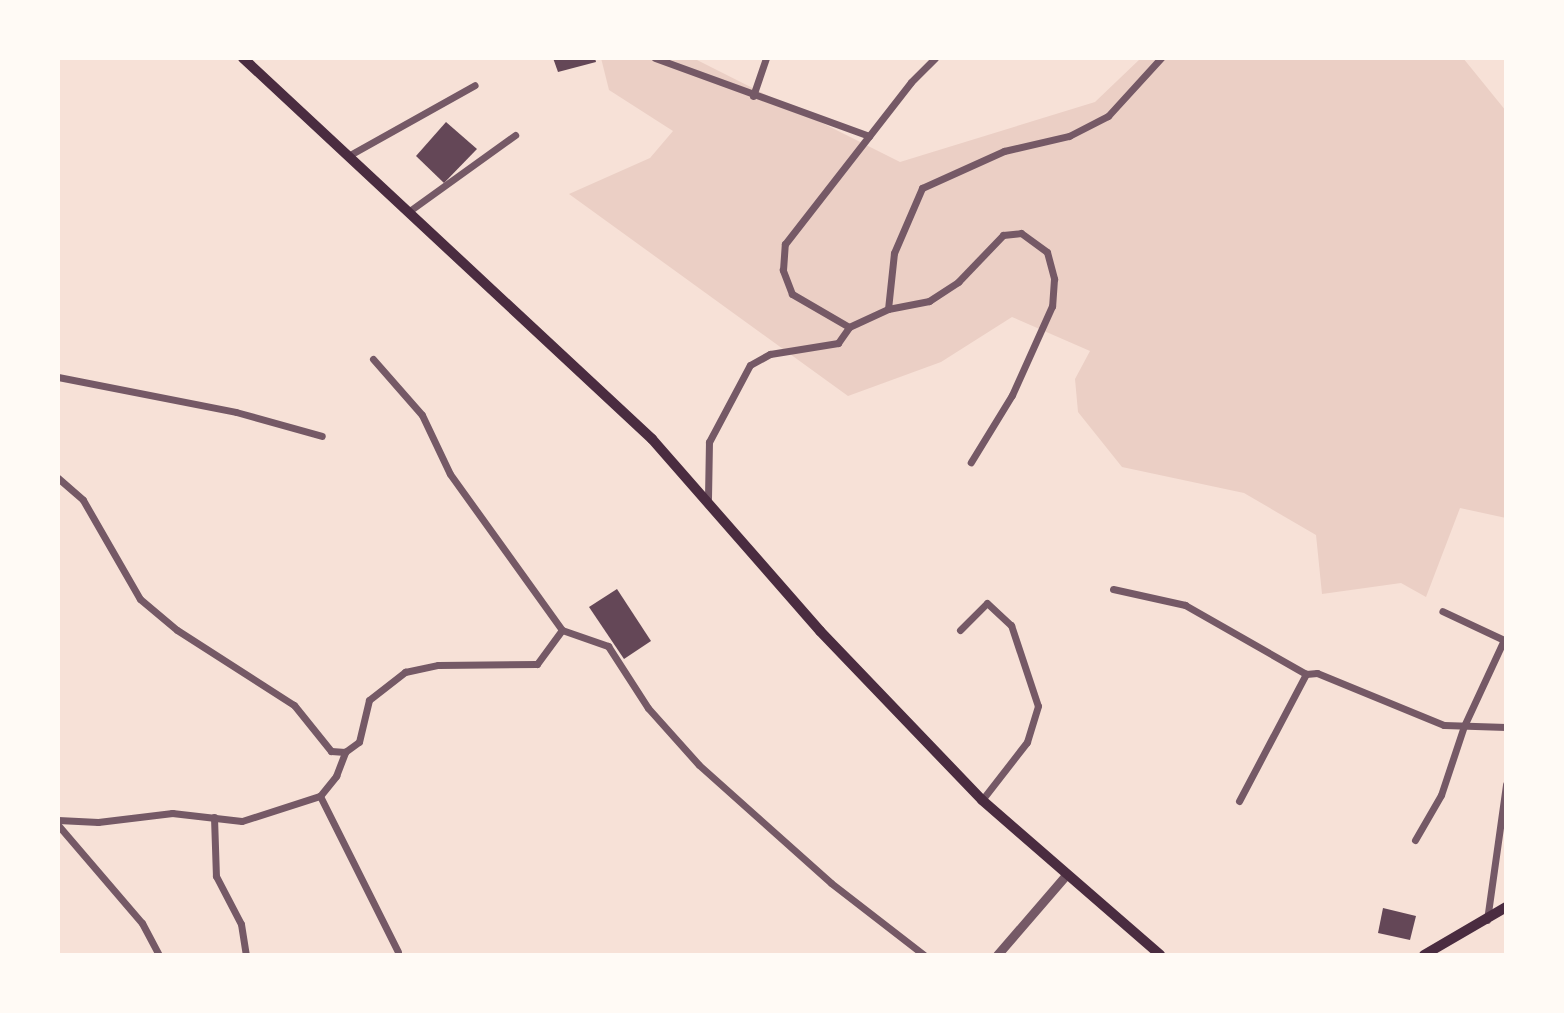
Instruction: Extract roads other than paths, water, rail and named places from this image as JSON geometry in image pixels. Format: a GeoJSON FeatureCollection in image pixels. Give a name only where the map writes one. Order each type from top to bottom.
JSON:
{"type":"FeatureCollection","features":[{"type":"Feature","properties":{"kind":"main road"},"geometry":{"type":"LineString","coordinates":[[243,58],[708,498],[820,631],[982,800],[1160,955]]}},
{"type":"Feature","properties":{"kind":"main road"},"geometry":{"type":"LineString","coordinates":[[1424,955],[1486,922],[1506,907]]}},
{"type":"Feature","properties":{"kind":"street"},"geometry":{"type":"LineString","coordinates":[[655,58],[869,136]]}},
{"type":"Feature","properties":{"kind":"street"},"geometry":{"type":"LineString","coordinates":[[753,96],[766,58]]}},
{"type":"Feature","properties":{"kind":"street"},"geometry":{"type":"LineString","coordinates":[[849,327],[792,294],[782,256],[785,244],[869,136],[935,58]]}},
{"type":"Feature","properties":{"kind":"street"},"geometry":{"type":"LineString","coordinates":[[888,309],[897,243],[922,188],[1004,151],[1069,136],[1108,116],[1161,58]]}},
{"type":"Feature","properties":{"kind":"street"},"geometry":{"type":"LineString","coordinates":[[348,156],[475,85]]}},
{"type":"Feature","properties":{"kind":"street"},"geometry":{"type":"LineString","coordinates":[[408,212],[515,135]]}},
{"type":"Feature","properties":{"kind":"street"},"geometry":{"type":"LineString","coordinates":[[708,498],[709,442],[750,365],[770,354],[838,343],[849,327],[888,309],[929,301],[958,282],[1003,235],[1021,233],[1047,252],[1054,279],[1052,306],[1012,395],[971,462]]}},
{"type":"Feature","properties":{"kind":"street"},"geometry":{"type":"LineString","coordinates":[[373,359],[422,415],[450,474],[562,630],[608,646],[648,708],[699,765],[831,883],[924,955]]}},
{"type":"Feature","properties":{"kind":"street"},"geometry":{"type":"LineString","coordinates":[[58,377],[236,412],[322,436]]}},
{"type":"Feature","properties":{"kind":"street"},"geometry":{"type":"LineString","coordinates":[[58,478],[83,500],[140,599],[177,630],[294,705],[331,751],[345,752]]}},
{"type":"Feature","properties":{"kind":"street"},"geometry":{"type":"LineString","coordinates":[[1113,589],[1185,605],[1306,674],[1317,673],[1444,725],[1506,727]]}},
{"type":"Feature","properties":{"kind":"street"},"geometry":{"type":"LineString","coordinates":[[960,630],[987,603],[1011,625],[1038,706],[1027,742],[982,800]]}},
{"type":"Feature","properties":{"kind":"street"},"geometry":{"type":"LineString","coordinates":[[1415,840],[1441,795],[1464,726],[1504,640],[1442,611]]}},
{"type":"Feature","properties":{"kind":"street"},"geometry":{"type":"LineString","coordinates":[[58,822],[98,822],[172,813],[242,821],[320,796],[336,776],[345,752],[359,742],[369,700],[393,679],[438,665],[537,664],[562,630]]}},
{"type":"Feature","properties":{"kind":"street"},"geometry":{"type":"LineString","coordinates":[[1239,801],[1306,674]]}},
{"type":"Feature","properties":{"kind":"street"},"geometry":{"type":"LineString","coordinates":[[1486,922],[1506,784]]}},
{"type":"Feature","properties":{"kind":"street"},"geometry":{"type":"LineString","coordinates":[[320,796],[398,952]]}},
{"type":"Feature","properties":{"kind":"street"},"geometry":{"type":"LineString","coordinates":[[214,817],[216,876],[241,924],[246,955]]}},
{"type":"Feature","properties":{"kind":"street"},"geometry":{"type":"LineString","coordinates":[[58,822],[142,923],[159,955]]}},
{"type":"Feature","properties":{"kind":"street"},"geometry":{"type":"LineString","coordinates":[[997,955],[1067,874]]}}]}
